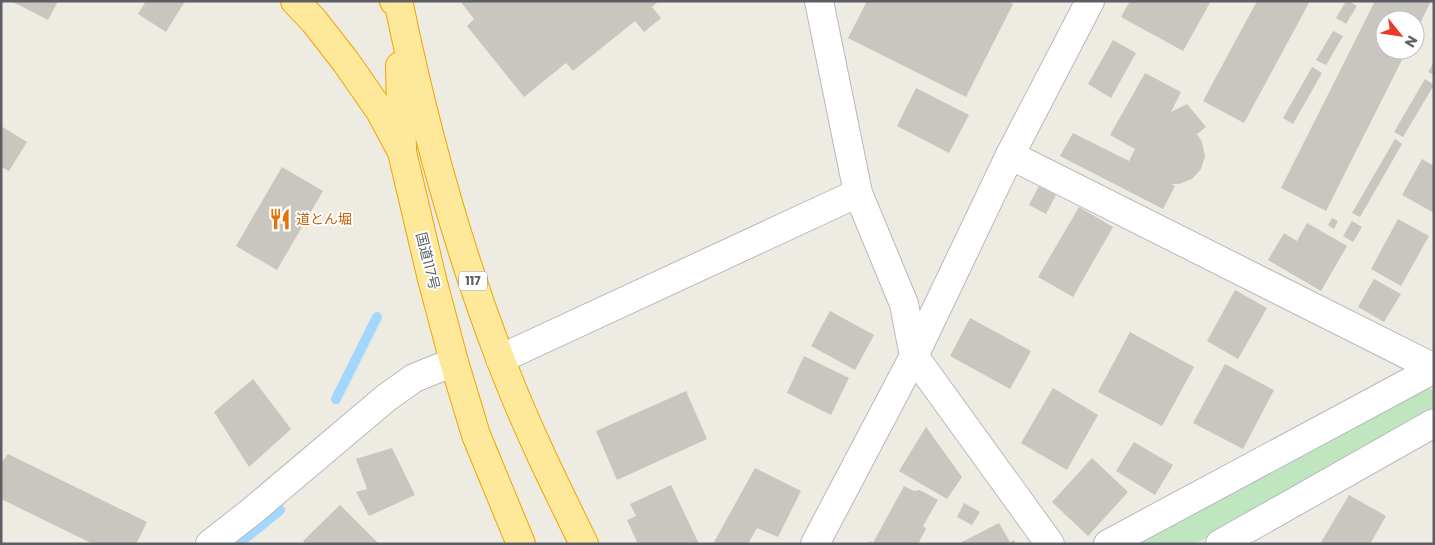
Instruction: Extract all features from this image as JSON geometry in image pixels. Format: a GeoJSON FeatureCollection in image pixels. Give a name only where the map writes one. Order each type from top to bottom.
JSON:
{"type":"FeatureCollection","features":[{"type":"Feature","properties":{"kind":"highway","name":"国道117号"},"geometry":{"type":"LineString","coordinates":[[295,1],[314,21],[346,62],[380,111],[402,152],[454,362],[476,434],[521,544]]}},
{"type":"Feature","properties":{"kind":"highway"},"geometry":{"type":"LineString","coordinates":[[397,3],[402,152]]}},
{"type":"Feature","properties":{"kind":"highway","name":"117"},"geometry":{"type":"LineString","coordinates":[[397,3],[416,86],[465,261],[500,358],[544,464],[584,544]]}},
{"type":"Feature","properties":{"kind":"street"},"geometry":{"type":"LineString","coordinates":[[819,1],[858,193],[904,304],[914,356],[1050,544]]}},
{"type":"Feature","properties":{"kind":"street"},"geometry":{"type":"LineString","coordinates":[[815,544],[914,356],[1010,155],[1090,1]]}},
{"type":"Feature","properties":{"kind":"street"},"geometry":{"type":"LineString","coordinates":[[1010,155],[1434,368]]}},
{"type":"Feature","properties":{"kind":"street"},"geometry":{"type":"LineString","coordinates":[[500,358],[858,193]]}},
{"type":"Feature","properties":{"kind":"street"},"geometry":{"type":"LineString","coordinates":[[210,544],[251,512],[386,398],[414,378],[454,362]]}},
{"type":"Feature","properties":{"kind":"street"},"geometry":{"type":"LineString","coordinates":[[1108,544],[1434,368]]}},
{"type":"Feature","properties":{"kind":"street"},"geometry":{"type":"LineString","coordinates":[[1220,544],[1434,423]]}},
{"type":"Feature","properties":{"kind":"green space"},"geometry":{"type":"Polygon","coordinates":[[[1426,388],[1434,390],[1434,415],[1195,544],[1134,544],[1426,388]]]}},
{"type":"Feature","properties":{"kind":"building"},"geometry":{"type":"Polygon","coordinates":[[[11,1],[58,1],[48,20],[11,1]]]}},
{"type":"Feature","properties":{"kind":"building"},"geometry":{"type":"Polygon","coordinates":[[[146,1],[185,1],[166,32],[138,14],[146,1]]]}},
{"type":"Feature","properties":{"kind":"building"},"geometry":{"type":"Polygon","coordinates":[[[460,1],[659,1],[652,7],[661,18],[644,32],[635,21],[573,71],[566,63],[524,97],[467,26],[474,19],[460,1]]]}},
{"type":"Feature","properties":{"kind":"building"},"geometry":{"type":"Polygon","coordinates":[[[867,1],[1007,1],[1013,4],[966,97],[848,38],[867,1]]]}},
{"type":"Feature","properties":{"kind":"building"},"geometry":{"type":"Polygon","coordinates":[[[1130,1],[1211,1],[1183,51],[1121,17],[1130,1]]]}},
{"type":"Feature","properties":{"kind":"building"},"geometry":{"type":"Polygon","coordinates":[[[1257,1],[1310,1],[1244,123],[1203,101],[1257,1]]]}},
{"type":"Feature","properties":{"kind":"building"},"geometry":{"type":"Polygon","coordinates":[[[1346,1],[1357,6],[1346,24],[1336,18],[1346,1]]]}},
{"type":"Feature","properties":{"kind":"building"},"geometry":{"type":"Polygon","coordinates":[[[1375,1],[1431,1],[1425,13],[1425,10],[1375,10],[1375,60],[1402,60],[1326,211],[1281,188],[1375,1]]]}},
{"type":"Feature","properties":{"kind":"building"},"geometry":{"type":"Polygon","coordinates":[[[1333,31],[1343,36],[1326,65],[1316,60],[1333,31]]]}},
{"type":"Feature","properties":{"kind":"building"},"geometry":{"type":"Polygon","coordinates":[[[1113,40],[1136,53],[1111,98],[1088,84],[1113,40]]]}},
{"type":"Feature","properties":{"kind":"building"},"geometry":{"type":"Polygon","coordinates":[[[1434,62],[1434,75],[1428,72],[1434,62]]]}},
{"type":"Feature","properties":{"kind":"building"},"geometry":{"type":"Polygon","coordinates":[[[1312,67],[1322,73],[1293,124],[1283,118],[1312,67]]]}},
{"type":"Feature","properties":{"kind":"building"},"geometry":{"type":"Polygon","coordinates":[[[1145,73],[1181,92],[1171,112],[1187,104],[1206,127],[1197,134],[1202,142],[1205,156],[1201,169],[1192,179],[1179,184],[1171,184],[1175,186],[1163,209],[1060,156],[1073,133],[1129,161],[1135,149],[1110,135],[1145,73]]]}},
{"type":"Feature","properties":{"kind":"building"},"geometry":{"type":"Polygon","coordinates":[[[1425,79],[1434,85],[1403,137],[1394,132],[1425,79]]]}},
{"type":"Feature","properties":{"kind":"building"},"geometry":{"type":"Polygon","coordinates":[[[916,88],[969,115],[949,153],[897,126],[916,88]]]}},
{"type":"Feature","properties":{"kind":"building"},"geometry":{"type":"Polygon","coordinates":[[[1,126],[27,142],[9,171],[1,167],[1,126]]]}},
{"type":"Feature","properties":{"kind":"building"},"geometry":{"type":"Polygon","coordinates":[[[1395,139],[1402,144],[1360,217],[1352,213],[1395,139]]]}},
{"type":"Feature","properties":{"kind":"building"},"geometry":{"type":"Polygon","coordinates":[[[1422,159],[1434,166],[1434,213],[1402,195],[1422,159]]]}},
{"type":"Feature","properties":{"kind":"building","name":"道とん堀"},"geometry":{"type":"Polygon","coordinates":[[[282,167],[323,191],[277,270],[236,246],[282,167]]]}},
{"type":"Feature","properties":{"kind":"building"},"geometry":{"type":"Polygon","coordinates":[[[1039,186],[1056,195],[1046,214],[1029,205],[1039,186]]]}},
{"type":"Feature","properties":{"kind":"building"},"geometry":{"type":"Polygon","coordinates":[[[1079,207],[1113,227],[1073,297],[1038,277],[1079,207]]]}},
{"type":"Feature","properties":{"kind":"building"},"geometry":{"type":"Polygon","coordinates":[[[1332,218],[1338,221],[1334,229],[1328,225],[1332,218]]]}},
{"type":"Feature","properties":{"kind":"building"},"geometry":{"type":"Polygon","coordinates":[[[1398,219],[1429,236],[1401,286],[1371,269],[1398,219]]]}},
{"type":"Feature","properties":{"kind":"building"},"geometry":{"type":"Polygon","coordinates":[[[1352,221],[1362,227],[1353,242],[1343,236],[1352,221]]]}},
{"type":"Feature","properties":{"kind":"building"},"geometry":{"type":"Polygon","coordinates":[[[1307,223],[1347,246],[1321,291],[1268,260],[1284,233],[1297,241],[1307,223]]]}},
{"type":"Feature","properties":{"kind":"building"},"geometry":{"type":"Polygon","coordinates":[[[1374,279],[1401,294],[1384,322],[1358,307],[1374,279]]]}},
{"type":"Feature","properties":{"kind":"building"},"geometry":{"type":"Polygon","coordinates":[[[1235,290],[1267,308],[1238,359],[1207,341],[1235,290]]]}},
{"type":"Feature","properties":{"kind":"building"},"geometry":{"type":"Polygon","coordinates":[[[830,311],[874,335],[855,370],[811,346],[830,311]]]}},
{"type":"Feature","properties":{"kind":"building"},"geometry":{"type":"Polygon","coordinates":[[[970,318],[1031,351],[1010,389],[950,356],[970,318]]]}},
{"type":"Feature","properties":{"kind":"building"},"geometry":{"type":"Polygon","coordinates":[[[1130,332],[1194,367],[1162,426],[1098,392],[1130,332]]]}},
{"type":"Feature","properties":{"kind":"building"},"geometry":{"type":"Polygon","coordinates":[[[804,356],[849,378],[831,415],[787,393],[804,356]]]}},
{"type":"Feature","properties":{"kind":"building"},"geometry":{"type":"Polygon","coordinates":[[[1225,364],[1274,390],[1243,449],[1193,423],[1225,364]]]}},
{"type":"Feature","properties":{"kind":"building"},"geometry":{"type":"Polygon","coordinates":[[[253,379],[291,429],[249,467],[214,412],[253,379]]]}},
{"type":"Feature","properties":{"kind":"building"},"geometry":{"type":"Polygon","coordinates":[[[1053,388],[1098,415],[1067,470],[1021,443],[1053,388]]]}},
{"type":"Feature","properties":{"kind":"building"},"geometry":{"type":"Polygon","coordinates":[[[686,391],[707,439],[617,480],[596,431],[686,391]]]}},
{"type":"Feature","properties":{"kind":"building"},"geometry":{"type":"Polygon","coordinates":[[[926,427],[962,477],[947,499],[899,471],[926,427]]]}},
{"type":"Feature","properties":{"kind":"building"},"geometry":{"type":"Polygon","coordinates":[[[1134,442],[1173,465],[1155,495],[1116,471],[1134,442]]]}},
{"type":"Feature","properties":{"kind":"building"},"geometry":{"type":"Polygon","coordinates":[[[392,448],[415,495],[369,516],[356,492],[367,489],[356,459],[392,448]]]}},
{"type":"Feature","properties":{"kind":"building"},"geometry":{"type":"Polygon","coordinates":[[[8,454],[147,522],[136,544],[93,544],[1,499],[1,463],[8,454]]]}},
{"type":"Feature","properties":{"kind":"building"},"geometry":{"type":"Polygon","coordinates":[[[1092,458],[1128,492],[1088,536],[1052,502],[1092,458]]]}},
{"type":"Feature","properties":{"kind":"building"},"geometry":{"type":"Polygon","coordinates":[[[755,468],[801,491],[778,537],[757,528],[748,544],[713,544],[755,468]]]}},
{"type":"Feature","properties":{"kind":"building"},"geometry":{"type":"Polygon","coordinates":[[[671,485],[699,544],[638,544],[627,520],[636,516],[630,504],[671,485]]]}},
{"type":"Feature","properties":{"kind":"building"},"geometry":{"type":"Polygon","coordinates":[[[904,486],[914,491],[920,490],[938,500],[923,526],[926,529],[918,544],[868,544],[870,541],[873,543],[904,486]]]}},
{"type":"Feature","properties":{"kind":"building"},"geometry":{"type":"Polygon","coordinates":[[[1349,495],[1386,516],[1370,544],[1320,544],[1349,495]]]}},
{"type":"Feature","properties":{"kind":"building"},"geometry":{"type":"Polygon","coordinates":[[[964,503],[980,512],[972,525],[957,517],[964,503]]]}},
{"type":"Feature","properties":{"kind":"building"},"geometry":{"type":"Polygon","coordinates":[[[340,505],[379,544],[306,544],[303,541],[340,505]]]}},
{"type":"Feature","properties":{"kind":"building"},"geometry":{"type":"Polygon","coordinates":[[[999,523],[1010,542],[1014,540],[1016,544],[958,544],[999,523]]]}},
{"type":"Feature","properties":{"kind":"waterway"},"geometry":{"type":"LineString","coordinates":[[336,399],[377,317]]}},
{"type":"Feature","properties":{"kind":"waterway"},"geometry":{"type":"LineString","coordinates":[[238,544],[280,510]]}},
{"type":"Feature","properties":{"kind":"place","name":"道とん堀"},"geometry":{"type":"Point","coordinates":[280,219]}}]}
